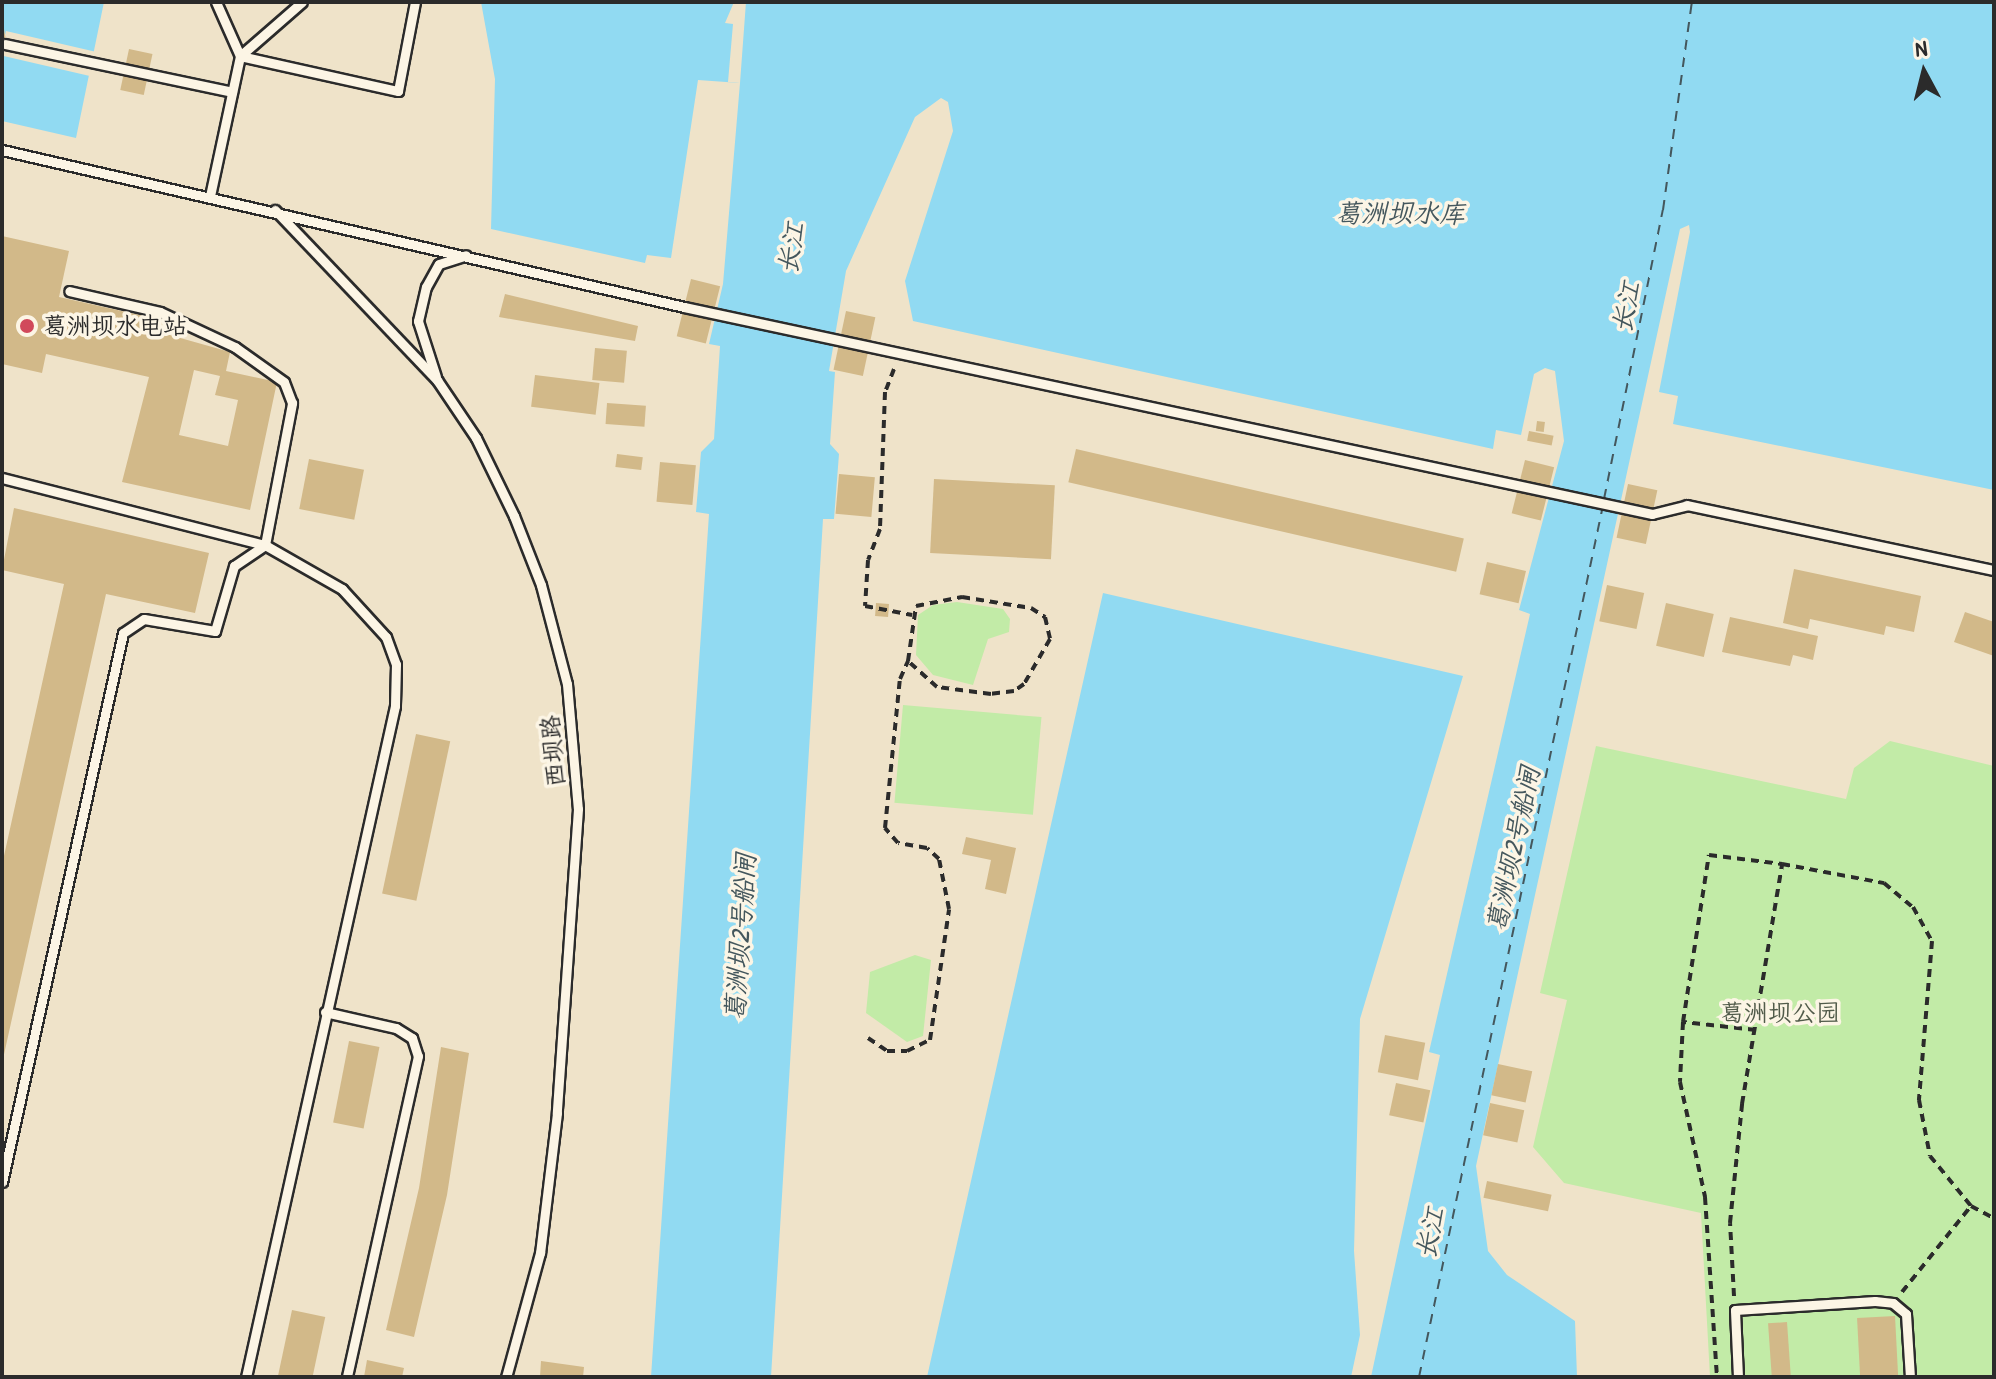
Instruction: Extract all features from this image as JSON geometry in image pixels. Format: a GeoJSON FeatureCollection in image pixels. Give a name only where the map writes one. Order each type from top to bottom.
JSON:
{"type":"FeatureCollection","features":[{"type":"Feature","properties":{"kind":"lane"},"geometry":{"type":"LineString","coordinates":[[216,2],[240,56]]}},
{"type":"Feature","properties":{"kind":"lane"},"geometry":{"type":"LineString","coordinates":[[210,196],[240,56],[302,2]]}},
{"type":"Feature","properties":{"kind":"lane"},"geometry":{"type":"LineString","coordinates":[[240,56],[398,91],[415,2]]}},
{"type":"Feature","properties":{"kind":"lane"},"geometry":{"type":"LineString","coordinates":[[5,44],[232,92]]}},
{"type":"Feature","properties":{"kind":"lane"},"geometry":{"type":"LineString","coordinates":[[2,150],[275,210],[716,314],[1621,508],[1658,515],[1687,505],[1994,570]]}},
{"type":"Feature","properties":{"kind":"lane","name":"西坝路"},"geometry":{"type":"LineString","coordinates":[[275,210],[437,380],[476,438],[514,516],[541,585],[567,684],[578,809],[549,1187],[540,1253],[506,1377]]}},
{"type":"Feature","properties":{"kind":"lane"},"geometry":{"type":"LineString","coordinates":[[437,380],[418,321],[426,287],[439,264],[466,255]]}},
{"type":"Feature","properties":{"kind":"lane"},"geometry":{"type":"LineString","coordinates":[[2,1182],[123,633],[144,619],[215,631],[234,566],[265,545],[292,403],[284,382],[235,347],[160,312],[69,291]]}},
{"type":"Feature","properties":{"kind":"lane"},"geometry":{"type":"LineString","coordinates":[[2,478],[265,545],[342,589],[386,637],[396,664],[395,706],[246,1377]]}},
{"type":"Feature","properties":{"kind":"lane"},"geometry":{"type":"LineString","coordinates":[[325,1012],[396,1028],[412,1038],[418,1056],[347,1377]]}},
{"type":"Feature","properties":{"kind":"lane"},"geometry":{"type":"LineString","coordinates":[[1738,1377],[1735,1310],[1893,1303],[1906,1314],[1910,1377]]}},
{"type":"Feature","properties":{"kind":"path"},"geometry":{"type":"LineString","coordinates":[[899,353],[885,392],[880,529],[868,560],[865,606],[912,615]]}},
{"type":"Feature","properties":{"kind":"path"},"geometry":{"type":"LineString","coordinates":[[868,1038],[887,1051],[907,1051],[930,1040],[949,909],[939,859],[927,848],[898,843],[885,828],[900,679],[908,661],[912,615],[916,606],[933,599],[962,597],[1031,608],[1045,617],[1050,639],[1024,684],[1003,693],[937,687],[908,661]]}},
{"type":"Feature","properties":{"kind":"path"},"geometry":{"type":"LineString","coordinates":[[1717,1377],[1705,1197],[1680,1082],[1683,1022],[1709,855],[1782,864],[1884,883],[1913,907],[1932,941],[1919,1100],[1930,1156],[1971,1206],[1994,1218]]}},
{"type":"Feature","properties":{"kind":"path"},"geometry":{"type":"LineString","coordinates":[[1735,1310],[1730,1223],[1742,1104],[1782,864]]}},
{"type":"Feature","properties":{"kind":"path"},"geometry":{"type":"LineString","coordinates":[[1683,1022],[1756,1030]]}},
{"type":"Feature","properties":{"kind":"path"},"geometry":{"type":"LineString","coordinates":[[1893,1303],[1971,1206]]}},
{"type":"Feature","properties":{"kind":"green space"},"geometry":{"type":"Polygon","coordinates":[[[957,602],[1003,609],[1010,619],[1009,632],[988,639],[973,685],[933,675],[916,655],[918,615],[933,605],[957,602]]]}},
{"type":"Feature","properties":{"kind":"green space"},"geometry":{"type":"Polygon","coordinates":[[[903,705],[1041,717],[1033,815],[894,803],[903,705]]]}},
{"type":"Feature","properties":{"kind":"green space","name":"葛洲坝公园"},"geometry":{"type":"Polygon","coordinates":[[[1890,741],[1994,766],[1994,1377],[1710,1377],[1701,1213],[1564,1183],[1533,1147],[1567,1000],[1540,993],[1596,746],[1846,799],[1854,768],[1890,741]]]}},
{"type":"Feature","properties":{"kind":"green space"},"geometry":{"type":"Polygon","coordinates":[[[915,955],[931,960],[923,1036],[907,1042],[866,1013],[870,972],[915,955]]]}},
{"type":"Feature","properties":{"kind":"water"},"geometry":{"type":"Polygon","coordinates":[[[2,2],[104,2],[76,138],[2,121],[2,2]]]}},
{"type":"Feature","properties":{"kind":"water","name":"葛洲坝水库"},"geometry":{"type":"Polygon","coordinates":[[[481,2],[1994,2],[1994,490],[1673,424],[1678,396],[1659,392],[1690,232],[1689,225],[1680,229],[1476,1166],[1488,1251],[1507,1275],[1575,1321],[1577,1377],[1371,1377],[1440,1055],[1429,1052],[1530,614],[1519,610],[1564,441],[1555,371],[1545,368],[1534,374],[1521,435],[1496,430],[1493,449],[913,321],[905,281],[953,131],[948,102],[941,98],[915,117],[846,271],[829,371],[835,372],[830,444],[839,454],[834,519],[823,519],[771,1377],[651,1377],[709,514],[696,512],[701,452],[714,439],[720,346],[709,344],[723,284],[740,83],[698,80],[671,258],[647,255],[645,263],[491,229],[495,79],[481,2]]]}},
{"type":"Feature","properties":{"kind":"water"},"geometry":{"type":"Polygon","coordinates":[[[1103,593],[1463,676],[1360,1019],[1354,1251],[1360,1335],[1351,1377],[927,1377],[1103,593]]]}},
{"type":"Feature","properties":{"kind":"pier"},"geometry":{"type":"Polygon","coordinates":[[[734,2],[746,2],[740,83],[728,82],[733,24],[725,23],[734,2]]]}},
{"type":"Feature","properties":{"kind":"pier"},"geometry":{"type":"Polygon","coordinates":[[[6,31],[98,52],[92,77],[2,56],[6,31]]]}},
{"type":"Feature","properties":{"kind":"building"},"geometry":{"type":"Polygon","coordinates":[[[2,18],[6,40],[3,53],[2,53],[2,18]]]}},
{"type":"Feature","properties":{"kind":"building"},"geometry":{"type":"Polygon","coordinates":[[[129,49],[152,54],[144,95],[120,90],[129,49]]]}},
{"type":"Feature","properties":{"kind":"building"},"geometry":{"type":"Polygon","coordinates":[[[2,236],[69,251],[59,297],[162,320],[159,332],[230,352],[226,371],[277,382],[250,510],[122,482],[149,377],[46,354],[42,373],[2,364],[2,236]],[[194,370],[179,435],[228,446],[238,400],[215,395],[220,376],[194,370]]]}},
{"type":"Feature","properties":{"kind":"building"},"geometry":{"type":"Polygon","coordinates":[[[691,279],[720,286],[706,344],[677,336],[691,279]]]}},
{"type":"Feature","properties":{"kind":"building"},"geometry":{"type":"Polygon","coordinates":[[[505,294],[638,326],[635,341],[499,317],[505,294]]]}},
{"type":"Feature","properties":{"kind":"building"},"geometry":{"type":"Polygon","coordinates":[[[846,311],[875,317],[863,376],[834,370],[846,311]]]}},
{"type":"Feature","properties":{"kind":"building"},"geometry":{"type":"Polygon","coordinates":[[[595,348],[627,351],[624,383],[592,380],[595,348]]]}},
{"type":"Feature","properties":{"kind":"building"},"geometry":{"type":"Polygon","coordinates":[[[535,375],[600,383],[596,415],[531,407],[535,375]]]}},
{"type":"Feature","properties":{"kind":"building"},"geometry":{"type":"Polygon","coordinates":[[[607,403],[646,406],[644,427],[606,424],[607,403]]]}},
{"type":"Feature","properties":{"kind":"building"},"geometry":{"type":"Polygon","coordinates":[[[1537,421],[1545,422],[1544,432],[1536,431],[1537,421]]]}},
{"type":"Feature","properties":{"kind":"building"},"geometry":{"type":"Polygon","coordinates":[[[1529,431],[1554,436],[1552,446],[1527,441],[1529,431]]]}},
{"type":"Feature","properties":{"kind":"building"},"geometry":{"type":"Polygon","coordinates":[[[1076,449],[1464,539],[1456,572],[1068,482],[1076,449]]]}},
{"type":"Feature","properties":{"kind":"building"},"geometry":{"type":"Polygon","coordinates":[[[617,454],[643,457],[641,470],[615,467],[617,454]]]}},
{"type":"Feature","properties":{"kind":"building"},"geometry":{"type":"Polygon","coordinates":[[[309,459],[364,470],[354,520],[299,509],[309,459]]]}},
{"type":"Feature","properties":{"kind":"building"},"geometry":{"type":"Polygon","coordinates":[[[1525,460],[1554,467],[1541,521],[1512,513],[1525,460]]]}},
{"type":"Feature","properties":{"kind":"building"},"geometry":{"type":"Polygon","coordinates":[[[660,462],[696,465],[692,505],[657,502],[660,462]]]}},
{"type":"Feature","properties":{"kind":"building"},"geometry":{"type":"Polygon","coordinates":[[[839,474],[875,477],[871,517],[836,514],[839,474]]]}},
{"type":"Feature","properties":{"kind":"building"},"geometry":{"type":"Polygon","coordinates":[[[934,479],[1055,485],[1051,559],[930,553],[934,479]]]}},
{"type":"Feature","properties":{"kind":"building"},"geometry":{"type":"Polygon","coordinates":[[[1628,484],[1657,490],[1646,544],[1617,538],[1628,484]]]}},
{"type":"Feature","properties":{"kind":"building"},"geometry":{"type":"Polygon","coordinates":[[[14,508],[209,553],[195,613],[106,594],[3,1059],[2,865],[64,584],[2,570],[14,508]]]}},
{"type":"Feature","properties":{"kind":"building"},"geometry":{"type":"Polygon","coordinates":[[[1487,562],[1526,571],[1519,603],[1480,594],[1487,562]]]}},
{"type":"Feature","properties":{"kind":"building"},"geometry":{"type":"Polygon","coordinates":[[[1794,569],[1921,596],[1914,632],[1886,626],[1884,635],[1810,619],[1808,629],[1783,623],[1794,569]]]}},
{"type":"Feature","properties":{"kind":"building"},"geometry":{"type":"Polygon","coordinates":[[[1607,585],[1644,593],[1636,629],[1599,621],[1607,585]]]}},
{"type":"Feature","properties":{"kind":"building"},"geometry":{"type":"Polygon","coordinates":[[[876,603],[889,604],[888,617],[875,616],[876,603]]]}},
{"type":"Feature","properties":{"kind":"building"},"geometry":{"type":"Polygon","coordinates":[[[1666,603],[1714,614],[1704,657],[1656,646],[1666,603]]]}},
{"type":"Feature","properties":{"kind":"building"},"geometry":{"type":"Polygon","coordinates":[[[1965,612],[1994,622],[1994,656],[1954,642],[1965,612]]]}},
{"type":"Feature","properties":{"kind":"building"},"geometry":{"type":"Polygon","coordinates":[[[1730,617],[1818,636],[1813,660],[1793,655],[1790,666],[1722,652],[1730,617]]]}},
{"type":"Feature","properties":{"kind":"building"},"geometry":{"type":"Polygon","coordinates":[[[416,734],[450,741],[416,901],[382,893],[416,734]]]}},
{"type":"Feature","properties":{"kind":"building"},"geometry":{"type":"Polygon","coordinates":[[[966,837],[1016,848],[1006,894],[985,889],[991,860],[962,854],[966,837]]]}},
{"type":"Feature","properties":{"kind":"building"},"geometry":{"type":"Polygon","coordinates":[[[1385,1035],[1425,1043],[1418,1080],[1378,1072],[1385,1035]]]}},
{"type":"Feature","properties":{"kind":"building"},"geometry":{"type":"Polygon","coordinates":[[[349,1041],[379,1047],[364,1128],[333,1122],[349,1041]]]}},
{"type":"Feature","properties":{"kind":"building"},"geometry":{"type":"Polygon","coordinates":[[[441,1047],[469,1053],[447,1195],[414,1337],[386,1330],[419,1188],[441,1047]]]}},
{"type":"Feature","properties":{"kind":"building"},"geometry":{"type":"Polygon","coordinates":[[[1498,1064],[1532,1071],[1526,1103],[1491,1095],[1498,1064]]]}},
{"type":"Feature","properties":{"kind":"building"},"geometry":{"type":"Polygon","coordinates":[[[1396,1083],[1430,1090],[1423,1123],[1389,1115],[1396,1083]]]}},
{"type":"Feature","properties":{"kind":"building"},"geometry":{"type":"Polygon","coordinates":[[[1490,1103],[1524,1110],[1517,1143],[1483,1135],[1490,1103]]]}},
{"type":"Feature","properties":{"kind":"building"},"geometry":{"type":"Polygon","coordinates":[[[1487,1181],[1552,1195],[1548,1211],[1483,1198],[1487,1181]]]}},
{"type":"Feature","properties":{"kind":"building"},"geometry":{"type":"Polygon","coordinates":[[[292,1310],[325,1317],[313,1377],[278,1377],[292,1310]]]}},
{"type":"Feature","properties":{"kind":"building"},"geometry":{"type":"Polygon","coordinates":[[[1895,1316],[1898,1377],[1860,1377],[1857,1318],[1895,1316]]]}},
{"type":"Feature","properties":{"kind":"building"},"geometry":{"type":"Polygon","coordinates":[[[1787,1322],[1791,1377],[1772,1377],[1768,1323],[1787,1322]]]}},
{"type":"Feature","properties":{"kind":"building"},"geometry":{"type":"Polygon","coordinates":[[[367,1360],[404,1368],[402,1377],[364,1377],[367,1360]]]}},
{"type":"Feature","properties":{"kind":"building"},"geometry":{"type":"Polygon","coordinates":[[[541,1361],[584,1367],[583,1377],[540,1377],[541,1361]]]}},
{"type":"Feature","properties":{"kind":"ferry route"},"geometry":{"type":"LineString","coordinates":[[1604,499],[1663,210],[1692,2]]}},
{"type":"Feature","properties":{"kind":"ferry route"},"geometry":{"type":"LineString","coordinates":[[1419,1377],[1603,505]]}},
{"type":"Feature","properties":{"kind":"place","name":"葛洲坝水电站"},"geometry":{"type":"Point","coordinates":[27,326]}},
{"type":"Feature","properties":{"kind":"water label","name":"长江"},"geometry":{"type":"Point","coordinates":[791,248]}},
{"type":"Feature","properties":{"kind":"water label","name":"长江"},"geometry":{"type":"Point","coordinates":[1626,307]}},
{"type":"Feature","properties":{"kind":"water label","name":"葛洲坝2号船闸"},"geometry":{"type":"Point","coordinates":[1513,849]}},
{"type":"Feature","properties":{"kind":"water label","name":"葛洲坝2号船闸"},"geometry":{"type":"Point","coordinates":[740,937]}},
{"type":"Feature","properties":{"kind":"water label","name":"长江"},"geometry":{"type":"Point","coordinates":[1430,1233]}}]}
